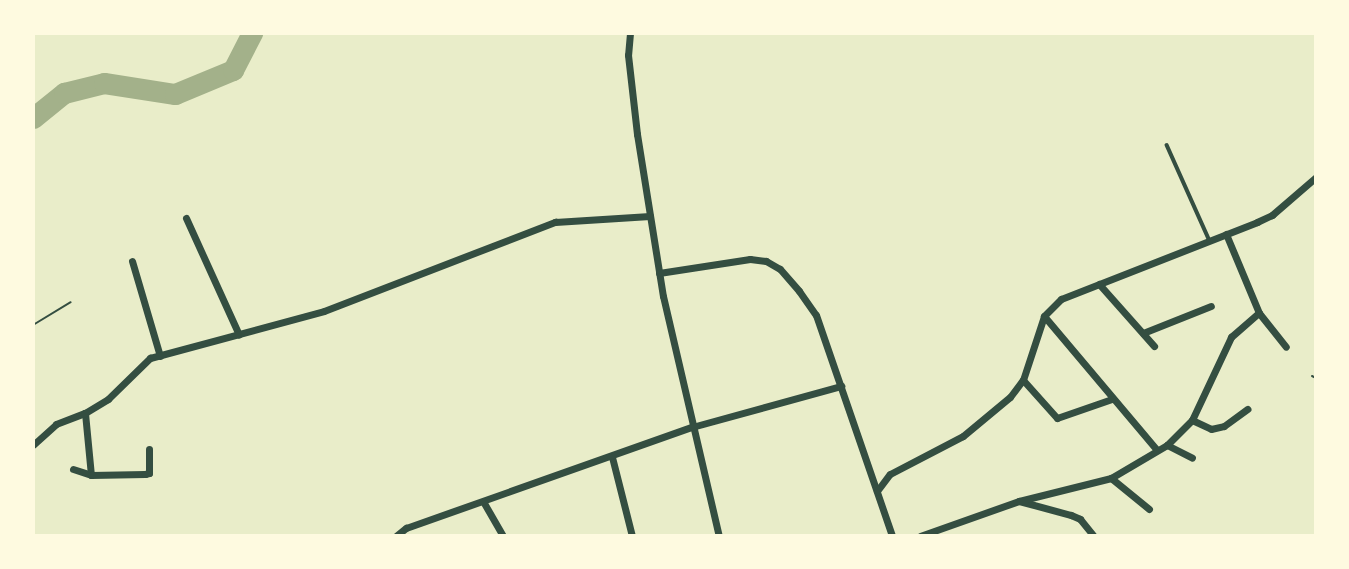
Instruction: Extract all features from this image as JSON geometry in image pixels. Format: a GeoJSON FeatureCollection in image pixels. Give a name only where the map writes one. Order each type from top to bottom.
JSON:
{"type":"FeatureCollection","features":[{"type":"Feature","properties":{"kind":"street"},"geometry":{"type":"LineString","coordinates":[[630,33],[628,55],[659,273],[719,536]]}},
{"type":"Feature","properties":{"kind":"street"},"geometry":{"type":"LineString","coordinates":[[877,491],[890,474],[962,436],[990,417],[1023,380],[1044,316],[1061,299],[1272,215],[1316,177]]}},
{"type":"Feature","properties":{"kind":"street"},"geometry":{"type":"LineString","coordinates":[[33,445],[56,424],[85,413],[127,382],[139,367],[160,356],[324,311],[555,222],[650,216]]}},
{"type":"Feature","properties":{"kind":"street"},"geometry":{"type":"LineString","coordinates":[[186,218],[239,335]]}},
{"type":"Feature","properties":{"kind":"street"},"geometry":{"type":"LineString","coordinates":[[1226,234],[1259,313],[1286,347]]}},
{"type":"Feature","properties":{"kind":"street"},"geometry":{"type":"LineString","coordinates":[[659,273],[750,259],[766,261],[780,269],[816,315],[892,536]]}},
{"type":"Feature","properties":{"kind":"street"},"geometry":{"type":"LineString","coordinates":[[132,261],[160,356]]}},
{"type":"Feature","properties":{"kind":"street"},"geometry":{"type":"LineString","coordinates":[[1099,284],[1154,346]]}},
{"type":"Feature","properties":{"kind":"street"},"geometry":{"type":"LineString","coordinates":[[1143,332],[1211,306]]}},
{"type":"Feature","properties":{"kind":"street"},"geometry":{"type":"LineString","coordinates":[[920,536],[1019,501],[1111,478],[1167,445],[1192,421],[1231,337],[1259,313]]}},
{"type":"Feature","properties":{"kind":"street"},"geometry":{"type":"LineString","coordinates":[[1044,316],[1157,450]]}},
{"type":"Feature","properties":{"kind":"street"},"geometry":{"type":"LineString","coordinates":[[1023,380],[1057,418],[1112,399]]}},
{"type":"Feature","properties":{"kind":"street"},"geometry":{"type":"LineString","coordinates":[[396,536],[406,528],[484,503],[692,427],[841,386]]}},
{"type":"Feature","properties":{"kind":"street"},"geometry":{"type":"LineString","coordinates":[[1192,421],[1211,429],[1224,426],[1247,409]]}},
{"type":"Feature","properties":{"kind":"street"},"geometry":{"type":"LineString","coordinates":[[85,413],[91,475]]}},
{"type":"Feature","properties":{"kind":"street"},"geometry":{"type":"LineString","coordinates":[[1167,445],[1192,458]]}},
{"type":"Feature","properties":{"kind":"street"},"geometry":{"type":"LineString","coordinates":[[74,469],[91,475],[149,472],[149,449]]}},
{"type":"Feature","properties":{"kind":"street"},"geometry":{"type":"LineString","coordinates":[[612,457],[632,536]]}},
{"type":"Feature","properties":{"kind":"street"},"geometry":{"type":"LineString","coordinates":[[1111,478],[1149,509]]}},
{"type":"Feature","properties":{"kind":"street"},"geometry":{"type":"LineString","coordinates":[[1019,501],[1071,515],[1094,536]]}},
{"type":"Feature","properties":{"kind":"street"},"geometry":{"type":"LineString","coordinates":[[484,503],[503,536]]}},
{"type":"Feature","properties":{"kind":"lane"},"geometry":{"type":"LineString","coordinates":[[1167,145],[1210,240]]}},
{"type":"Feature","properties":{"kind":"path"},"geometry":{"type":"LineString","coordinates":[[33,325],[71,302]]}},
{"type":"Feature","properties":{"kind":"path"},"geometry":{"type":"LineString","coordinates":[[1312,376],[1316,378]]}},
{"type":"Feature","properties":{"kind":"waterway"},"geometry":{"type":"LineString","coordinates":[[33,118],[64,93],[104,83],[175,94],[233,70],[252,33]]}}]}
